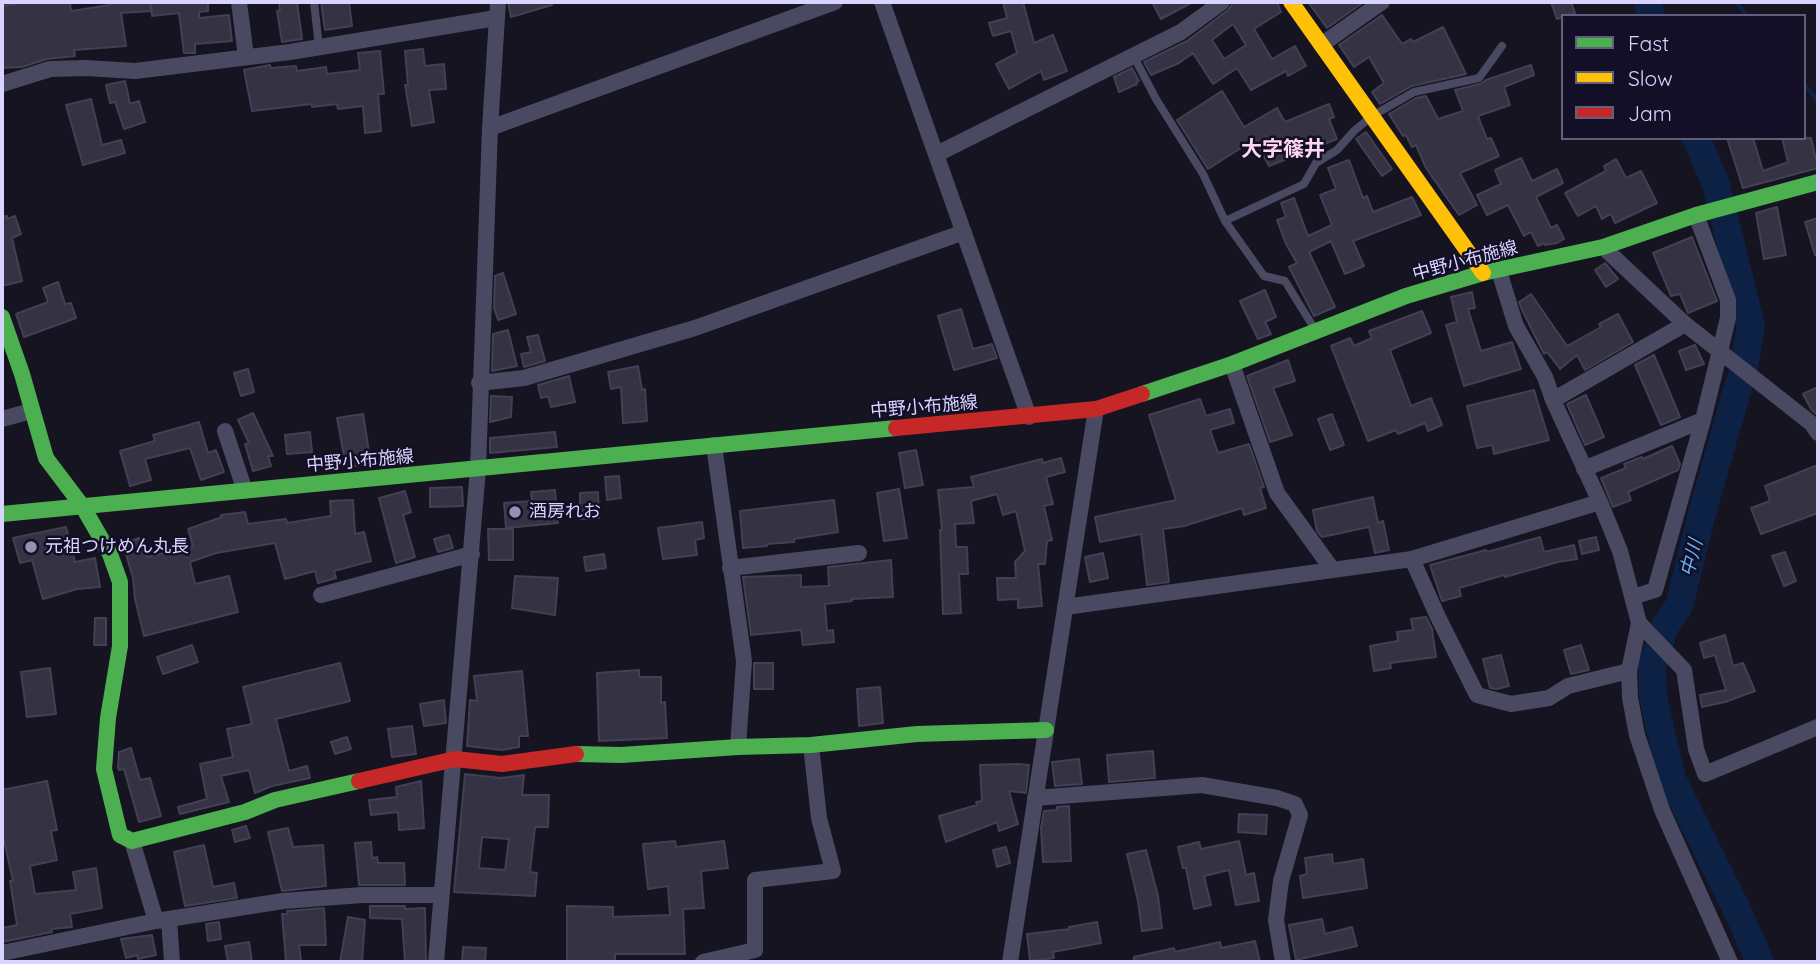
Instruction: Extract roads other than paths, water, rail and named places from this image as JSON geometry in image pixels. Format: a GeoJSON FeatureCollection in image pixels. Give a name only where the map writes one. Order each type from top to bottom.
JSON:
{"type":"FeatureCollection","features":[{"type":"Feature","properties":{"kind":"main road"},"geometry":{"type":"LineString","coordinates":[[1291,2],[1372,116],[1491,272]]}},
{"type":"Feature","properties":{"kind":"main road","name":"中野小布施線"},"geometry":{"type":"LineString","coordinates":[[2,514],[1096,409],[1232,364],[1406,296],[1491,272],[1604,247],[1696,215],[1818,182]]}},
{"type":"Feature","properties":{"kind":"main road"},"geometry":{"type":"LineString","coordinates":[[2,317],[46,457],[83,507],[110,554],[120,582],[120,646],[108,718],[104,769],[120,835],[132,841],[245,812],[275,800],[455,759],[502,764],[575,754],[621,755],[811,745],[917,734],[1046,730]]}},
{"type":"Feature","properties":{"kind":"street"},"geometry":{"type":"LineString","coordinates":[[239,2],[246,58]]}},
{"type":"Feature","properties":{"kind":"street"},"geometry":{"type":"LineString","coordinates":[[490,128],[835,2]]}},
{"type":"Feature","properties":{"kind":"street"},"geometry":{"type":"LineString","coordinates":[[882,2],[1029,417]]}},
{"type":"Feature","properties":{"kind":"street"},"geometry":{"type":"LineString","coordinates":[[937,154],[1181,32],[1222,2]]}},
{"type":"Feature","properties":{"kind":"street"},"geometry":{"type":"LineString","coordinates":[[1321,45],[1382,2]]}},
{"type":"Feature","properties":{"kind":"street"},"geometry":{"type":"LineString","coordinates":[[2,84],[50,69],[135,71],[320,47],[497,10],[490,128],[478,469],[436,962]]}},
{"type":"Feature","properties":{"kind":"street"},"geometry":{"type":"LineString","coordinates":[[1633,597],[1655,590],[1703,420],[1728,318],[1728,300],[1696,215]]}},
{"type":"Feature","properties":{"kind":"street"},"geometry":{"type":"LineString","coordinates":[[480,383],[524,378],[695,328],[964,232]]}},
{"type":"Feature","properties":{"kind":"street"},"geometry":{"type":"LineString","coordinates":[[1604,247],[1685,324],[1812,424],[1818,432]]}},
{"type":"Feature","properties":{"kind":"street"},"geometry":{"type":"LineString","coordinates":[[1491,272],[1516,326],[1545,377],[1620,551],[1639,623],[1629,671],[1636,735],[1660,805],[1730,962]]}},
{"type":"Feature","properties":{"kind":"street"},"geometry":{"type":"LineString","coordinates":[[1553,400],[1685,324]]}},
{"type":"Feature","properties":{"kind":"street"},"geometry":{"type":"LineString","coordinates":[[1232,364],[1277,494],[1332,569]]}},
{"type":"Feature","properties":{"kind":"street"},"geometry":{"type":"LineString","coordinates":[[1010,962],[1096,409]]}},
{"type":"Feature","properties":{"kind":"street"},"geometry":{"type":"LineString","coordinates":[[2,419],[31,411]]}},
{"type":"Feature","properties":{"kind":"street"},"geometry":{"type":"LineString","coordinates":[[1584,469],[1703,420]]}},
{"type":"Feature","properties":{"kind":"street"},"geometry":{"type":"LineString","coordinates":[[225,431],[245,491]]}},
{"type":"Feature","properties":{"kind":"street"},"geometry":{"type":"LineString","coordinates":[[715,445],[744,661],[738,747]]}},
{"type":"Feature","properties":{"kind":"street"},"geometry":{"type":"LineString","coordinates":[[1065,607],[1412,559],[1600,502]]}},
{"type":"Feature","properties":{"kind":"street"},"geometry":{"type":"LineString","coordinates":[[730,568],[859,553]]}},
{"type":"Feature","properties":{"kind":"street"},"geometry":{"type":"LineString","coordinates":[[321,595],[472,554]]}},
{"type":"Feature","properties":{"kind":"street"},"geometry":{"type":"LineString","coordinates":[[1412,559],[1477,695],[1511,704],[1549,698],[1568,686],[1629,671]]}},
{"type":"Feature","properties":{"kind":"street"},"geometry":{"type":"LineString","coordinates":[[1639,623],[1684,670],[1696,749],[1704,774],[1818,727]]}},
{"type":"Feature","properties":{"kind":"street"},"geometry":{"type":"LineString","coordinates":[[703,962],[755,950],[755,880],[833,871],[819,818],[811,745]]}},
{"type":"Feature","properties":{"kind":"street"},"geometry":{"type":"LineString","coordinates":[[1035,799],[1202,785],[1277,798],[1295,804],[1300,815],[1281,881],[1276,920],[1283,962]]}},
{"type":"Feature","properties":{"kind":"street"},"geometry":{"type":"LineString","coordinates":[[132,841],[163,920],[172,962]]}},
{"type":"Feature","properties":{"kind":"street"},"geometry":{"type":"LineString","coordinates":[[2,953],[163,920],[284,901],[362,895],[441,895]]}},
{"type":"Feature","properties":{"kind":"lane"},"geometry":{"type":"LineString","coordinates":[[314,2],[320,47]]}},
{"type":"Feature","properties":{"kind":"lane"},"geometry":{"type":"LineString","coordinates":[[1225,221],[1304,184],[1316,163],[1337,150],[1372,116],[1413,92],[1479,78],[1502,46]]}},
{"type":"Feature","properties":{"kind":"lane"},"geometry":{"type":"LineString","coordinates":[[1134,57],[1156,99],[1203,173],[1225,221],[1264,276],[1285,281],[1316,332]]}},
{"type":"Feature","properties":{"kind":"waterway","name":"中川"},"geometry":{"type":"LineString","coordinates":[[1648,2],[1651,14]]}},
{"type":"Feature","properties":{"kind":"waterway"},"geometry":{"type":"LineString","coordinates":[[1736,2],[1745,14]]}},
{"type":"Feature","properties":{"kind":"waterway"},"geometry":{"type":"LineString","coordinates":[[1806,86],[1818,101]]}},
{"type":"Feature","properties":{"kind":"waterway","name":"中川"},"geometry":{"type":"LineString","coordinates":[[1697,140],[1716,184],[1751,326],[1744,367],[1702,513],[1679,606],[1665,626],[1652,667],[1653,697],[1672,779],[1760,962]]}},
{"type":"Feature","properties":{"kind":"place","name":"酒房れお"},"geometry":{"type":"Point","coordinates":[515,512]}},
{"type":"Feature","properties":{"kind":"place","name":"元祖つけめん丸長"},"geometry":{"type":"Point","coordinates":[31,547]}},
{"type":"Feature","properties":{"kind":"district","name":"大字篠井"},"geometry":{"type":"Point","coordinates":[1283,150]}}]}
